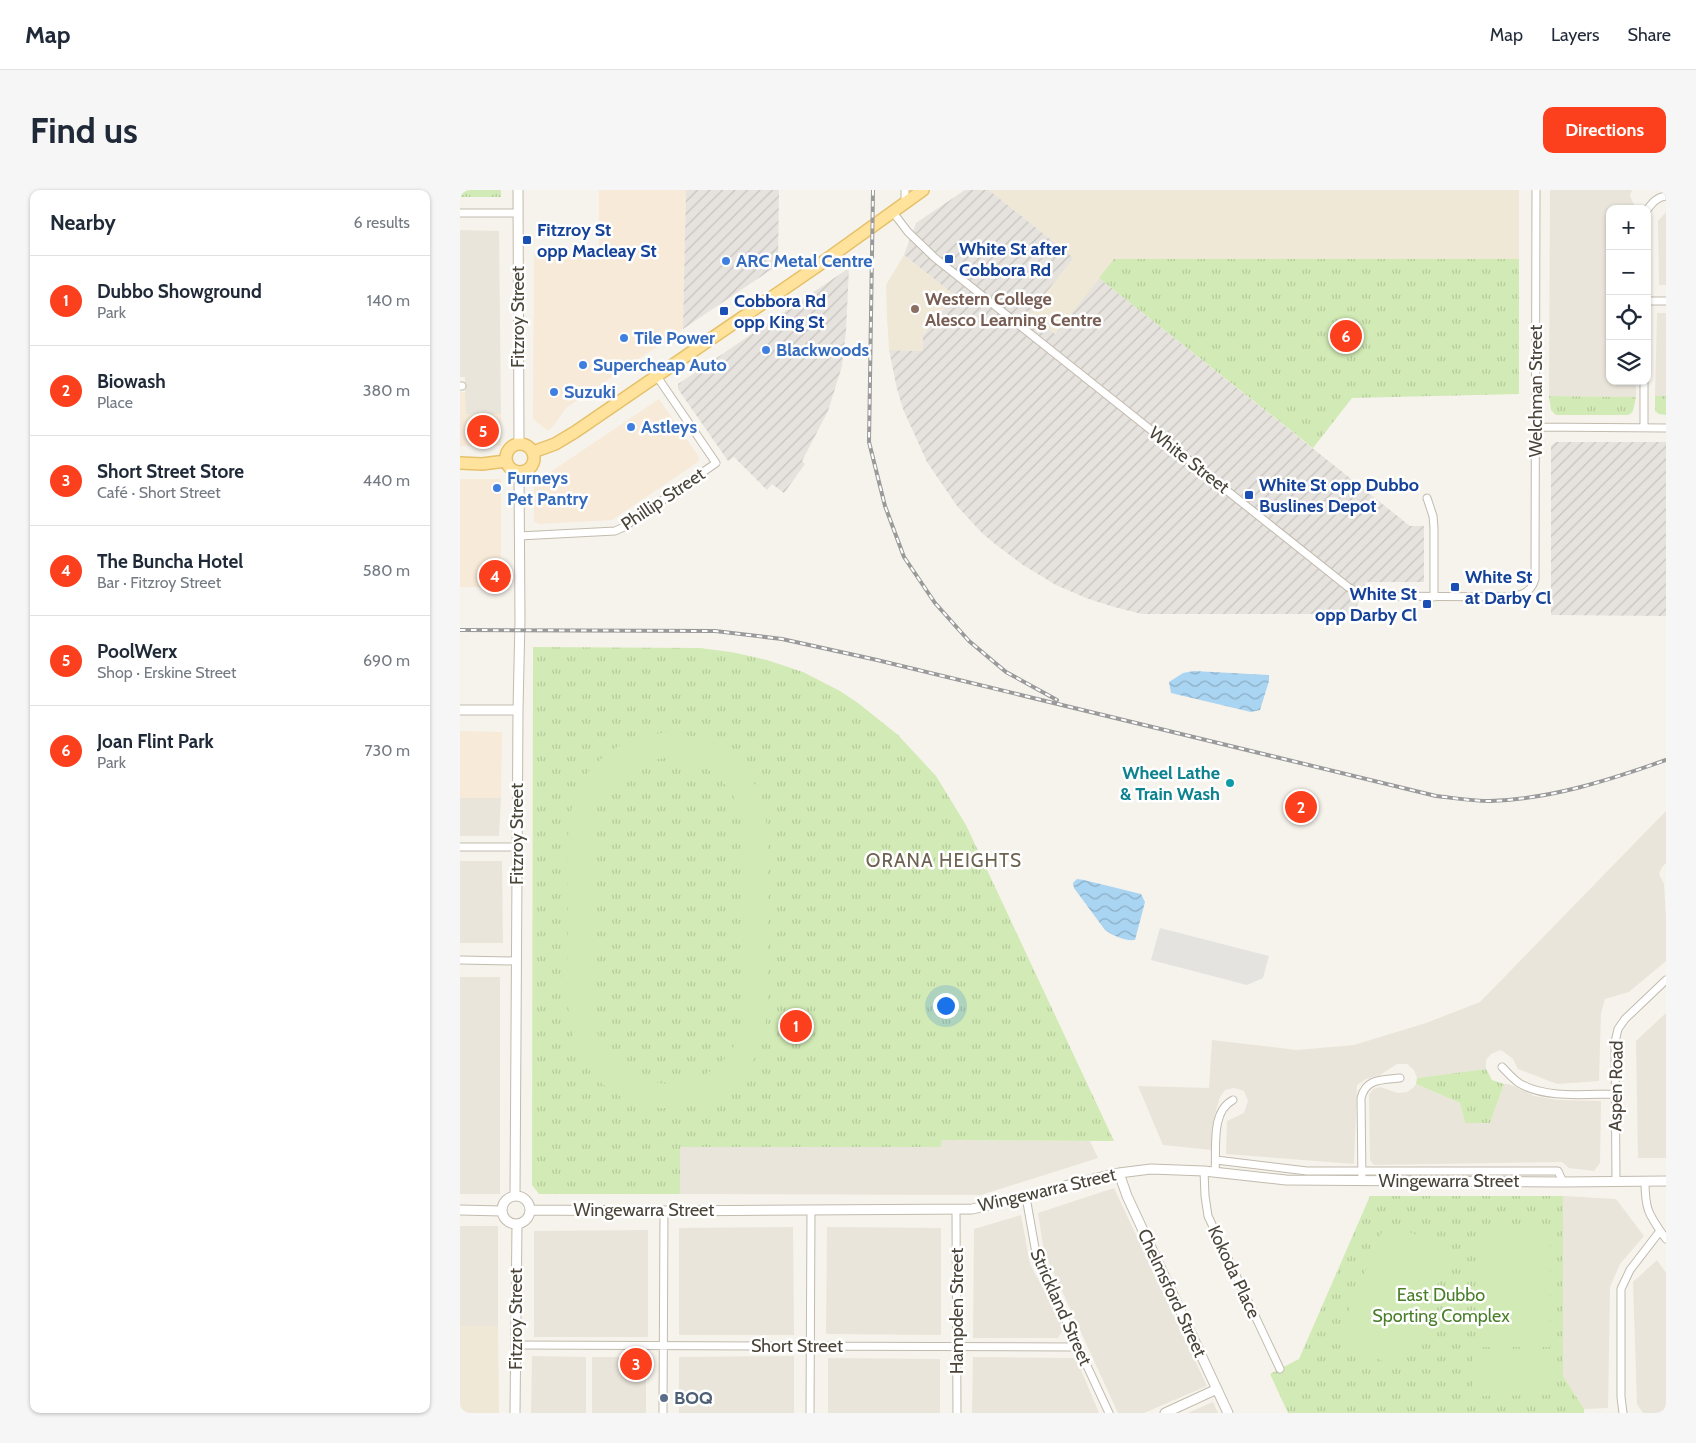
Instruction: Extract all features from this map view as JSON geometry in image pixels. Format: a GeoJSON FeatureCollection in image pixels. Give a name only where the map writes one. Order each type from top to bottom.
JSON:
{"type":"FeatureCollection","features":[{"type":"Feature","properties":{"kind":"main road"},"geometry":{"type":"LineString","coordinates":[[533,452],[554,444],[575,432],[816,267],[892,211],[905,196],[923,190]]}},
{"type":"Feature","properties":{"kind":"main road"},"geometry":{"type":"LineString","coordinates":[[519,444],[527,446],[533,452],[534,457],[532,466],[528,470],[519,472],[511,469],[506,461],[509,450],[519,444]]}},
{"type":"Feature","properties":{"kind":"main road"},"geometry":{"type":"LineString","coordinates":[[460,463],[495,463],[506,461]]}},
{"type":"Feature","properties":{"kind":"street","name":"Fitzroy Street"},"geometry":{"type":"LineString","coordinates":[[518,190],[519,444]]}},
{"type":"Feature","properties":{"kind":"street","name":"Welchman Street"},"geometry":{"type":"LineString","coordinates":[[1529,591],[1535,578],[1536,190]]}},
{"type":"Feature","properties":{"kind":"street"},"geometry":{"type":"LineString","coordinates":[[1651,205],[1655,200],[1666,196]]}},
{"type":"Feature","properties":{"kind":"street","name":"White Street"},"geometry":{"type":"LineString","coordinates":[[892,211],[908,232],[935,258],[1348,587],[1357,592],[1372,596],[1508,597],[1521,595],[1529,591]]}},
{"type":"Feature","properties":{"kind":"street"},"geometry":{"type":"LineString","coordinates":[[460,213],[518,213]]}},
{"type":"Feature","properties":{"kind":"street"},"geometry":{"type":"LineString","coordinates":[[1651,301],[1666,301]]}},
{"type":"Feature","properties":{"kind":"street","name":"Phillip Street"},"geometry":{"type":"LineString","coordinates":[[519,536],[615,531],[624,527],[716,463],[656,375]]}},
{"type":"Feature","properties":{"kind":"street"},"geometry":{"type":"LineString","coordinates":[[1644,385],[1644,427]]}},
{"type":"Feature","properties":{"kind":"street"},"geometry":{"type":"LineString","coordinates":[[1536,427],[1666,428]]}},
{"type":"Feature","properties":{"kind":"street","name":"Fitzroy Street"},"geometry":{"type":"LineString","coordinates":[[515,1196],[520,620],[519,472]]}},
{"type":"Feature","properties":{"kind":"street"},"geometry":{"type":"LineString","coordinates":[[1427,498],[1433,516],[1434,528],[1434,596]]}},
{"type":"Feature","properties":{"kind":"street"},"geometry":{"type":"LineString","coordinates":[[460,710],[518,710]]}},
{"type":"Feature","properties":{"kind":"street"},"geometry":{"type":"LineString","coordinates":[[460,847],[517,847]]}},
{"type":"Feature","properties":{"kind":"street"},"geometry":{"type":"LineString","coordinates":[[460,960],[516,961]]}},
{"type":"Feature","properties":{"kind":"street","name":"Aspen Road"},"geometry":{"type":"LineString","coordinates":[[1616,1181],[1615,1042],[1618,1029],[1625,1018],[1666,980]]}},
{"type":"Feature","properties":{"kind":"street"},"geometry":{"type":"LineString","coordinates":[[1502,1067],[1519,1082],[1536,1091],[1615,1094]]}},
{"type":"Feature","properties":{"kind":"street"},"geometry":{"type":"LineString","coordinates":[[1362,1181],[1361,1098],[1363,1090],[1368,1084],[1374,1082],[1400,1078]]}},
{"type":"Feature","properties":{"kind":"street"},"geometry":{"type":"LineString","coordinates":[[1215,1172],[1217,1121],[1220,1112],[1227,1103],[1233,1100]]}},
{"type":"Feature","properties":{"kind":"street","name":"Wingewarra Street"},"geometry":{"type":"LineString","coordinates":[[1216,1160],[1300,1170],[1558,1171],[1563,1182]]}},
{"type":"Feature","properties":{"kind":"street","name":"Wingewarra Street"},"geometry":{"type":"LineString","coordinates":[[530,1210],[972,1209],[1026,1197],[1119,1172],[1151,1169],[1204,1171],[1286,1180],[1666,1181]]}},
{"type":"Feature","properties":{"kind":"street","name":"Kokoda Place"},"geometry":{"type":"LineString","coordinates":[[1204,1171],[1208,1216],[1280,1369]]}},
{"type":"Feature","properties":{"kind":"street","name":"Chelmsford Street"},"geometry":{"type":"LineString","coordinates":[[1119,1172],[1127,1196],[1228,1413]]}},
{"type":"Feature","properties":{"kind":"street"},"geometry":{"type":"LineString","coordinates":[[1645,1181],[1645,1202],[1651,1218],[1666,1239]]}},
{"type":"Feature","properties":{"kind":"street"},"geometry":{"type":"LineString","coordinates":[[515,1196],[524,1198],[530,1210],[528,1218],[517,1224],[508,1222],[502,1211],[504,1202],[515,1196]]}},
{"type":"Feature","properties":{"kind":"street","name":"Strickland Street"},"geometry":{"type":"LineString","coordinates":[[1026,1197],[1037,1260],[1109,1413]]}},
{"type":"Feature","properties":{"kind":"street","name":"Hampden Street"},"geometry":{"type":"LineString","coordinates":[[956,1209],[957,1413]]}},
{"type":"Feature","properties":{"kind":"street"},"geometry":{"type":"LineString","coordinates":[[460,1210],[502,1211]]}},
{"type":"Feature","properties":{"kind":"street"},"geometry":{"type":"LineString","coordinates":[[810,1413],[811,1210]]}},
{"type":"Feature","properties":{"kind":"street"},"geometry":{"type":"LineString","coordinates":[[663,1413],[664,1211]]}},
{"type":"Feature","properties":{"kind":"street","name":"Fitzroy Street"},"geometry":{"type":"LineString","coordinates":[[515,1413],[517,1224]]}},
{"type":"Feature","properties":{"kind":"street"},"geometry":{"type":"LineString","coordinates":[[1623,1413],[1621,1397],[1622,1289],[1630,1270],[1660,1231]]}},
{"type":"Feature","properties":{"kind":"street","name":"Short Street"},"geometry":{"type":"LineString","coordinates":[[516,1345],[1078,1347]]}},
{"type":"Feature","properties":{"kind":"street"},"geometry":{"type":"LineString","coordinates":[[1165,1413],[1217,1389]]}},
{"type":"Feature","properties":{"kind":"shaded area"},"geometry":{"type":"Polygon","coordinates":[[[599,190],[686,190],[683,329],[566,408],[548,431],[533,419],[534,253],[599,254],[599,190]]]}},
{"type":"Feature","properties":{"kind":"shaded area"},"geometry":{"type":"Polygon","coordinates":[[[686,190],[779,190],[778,265],[683,329],[686,190]]]}},
{"type":"Feature","properties":{"kind":"shaded area"},"geometry":{"type":"Polygon","coordinates":[[[965,190],[989,190],[1074,258],[1030,313],[1055,334],[1099,278],[1410,526],[1424,526],[1424,582],[1366,582],[1354,614],[1142,614],[1086,598],[1056,585],[1023,565],[982,533],[957,506],[927,462],[903,409],[889,350],[923,351],[923,335],[954,295],[904,255],[916,223],[965,190]]]}},
{"type":"Feature","properties":{"kind":"shaded area"},"geometry":{"type":"Polygon","coordinates":[[[989,190],[1519,190],[1519,259],[1115,259],[1055,334],[1029,314],[1074,258],[989,190]]]}},
{"type":"Feature","properties":{"kind":"shaded area"},"geometry":{"type":"Polygon","coordinates":[[[1550,190],[1632,190],[1630,196],[1634,205],[1606,205],[1606,385],[1636,385],[1636,397],[1549,396],[1550,190]]]}},
{"type":"Feature","properties":{"kind":"shaded area"},"geometry":{"type":"Polygon","coordinates":[[[1666,212],[1666,285],[1659,285],[1658,221],[1666,212]]]}},
{"type":"Feature","properties":{"kind":"shaded area"},"geometry":{"type":"Polygon","coordinates":[[[460,230],[499,231],[501,414],[465,414],[465,377],[460,377],[460,230]]]}},
{"type":"Feature","properties":{"kind":"shaded area","name":"Western College Alesco Learning Centre"},"geometry":{"type":"Polygon","coordinates":[[[904,255],[954,295],[923,334],[923,351],[889,350],[886,285],[904,255]]]}},
{"type":"Feature","properties":{"kind":"shaded area"},"geometry":{"type":"Polygon","coordinates":[[[849,268],[842,366],[828,411],[802,461],[805,464],[784,493],[772,484],[767,490],[734,457],[728,461],[678,389],[678,384],[849,268]]]}},
{"type":"Feature","properties":{"kind":"shaded area"},"geometry":{"type":"Polygon","coordinates":[[[1657,313],[1666,313],[1666,396],[1655,396],[1657,313]]]}},
{"type":"Feature","properties":{"kind":"shaded area"},"geometry":{"type":"Polygon","coordinates":[[[460,392],[465,392],[466,414],[501,414],[501,446],[460,446],[460,392]]]}},
{"type":"Feature","properties":{"kind":"shaded area"},"geometry":{"type":"Polygon","coordinates":[[[659,399],[699,457],[698,462],[612,520],[540,524],[534,522],[534,483],[659,399]]]}},
{"type":"Feature","properties":{"kind":"shaded area"},"geometry":{"type":"Polygon","coordinates":[[[1556,442],[1666,442],[1666,616],[1551,615],[1551,446],[1556,442]]]}},
{"type":"Feature","properties":{"kind":"shaded area"},"geometry":{"type":"Polygon","coordinates":[[[460,479],[501,479],[501,587],[460,587],[460,479]]]}},
{"type":"Feature","properties":{"kind":"shaded area"},"geometry":{"type":"Polygon","coordinates":[[[460,731],[502,732],[501,798],[460,798],[460,731]]]}},
{"type":"Feature","properties":{"kind":"shaded area"},"geometry":{"type":"Polygon","coordinates":[[[460,798],[501,798],[499,836],[460,836],[460,798]]]}},
{"type":"Feature","properties":{"kind":"shaded area"},"geometry":{"type":"Polygon","coordinates":[[[1666,811],[1666,863],[1659,874],[1664,884],[1666,961],[1629,992],[1605,999],[1601,1013],[1599,1081],[1557,1084],[1518,1069],[1513,1059],[1501,1050],[1491,1054],[1486,1060],[1486,1069],[1417,1078],[1414,1070],[1407,1064],[1397,1064],[1380,1075],[1366,1079],[1357,1085],[1354,1164],[1226,1154],[1227,1121],[1244,1113],[1248,1101],[1244,1091],[1234,1088],[1225,1090],[1220,1097],[1213,1121],[1212,1150],[1163,1145],[1138,1086],[1209,1088],[1212,1040],[1297,1050],[1354,1045],[1426,1023],[1480,1002],[1666,811]]]}},
{"type":"Feature","properties":{"kind":"shaded area"},"geometry":{"type":"Polygon","coordinates":[[[460,861],[502,861],[503,943],[460,943],[460,861]]]}},
{"type":"Feature","properties":{"kind":"shaded area"},"geometry":{"type":"Polygon","coordinates":[[[1160,928],[1269,956],[1263,978],[1247,985],[1151,960],[1160,928]]]}},
{"type":"Feature","properties":{"kind":"shaded area"},"geometry":{"type":"Polygon","coordinates":[[[460,977],[500,977],[500,1194],[460,1194],[460,977]]]}},
{"type":"Feature","properties":{"kind":"shaded area"},"geometry":{"type":"Polygon","coordinates":[[[1666,1013],[1666,1158],[1638,1158],[1636,1041],[1666,1013]]]}},
{"type":"Feature","properties":{"kind":"shaded area"},"geometry":{"type":"Polygon","coordinates":[[[1416,1084],[1460,1103],[1465,1123],[1490,1123],[1504,1084],[1516,1087],[1534,1096],[1558,1100],[1601,1101],[1600,1163],[1594,1171],[1569,1168],[1562,1162],[1374,1165],[1370,1160],[1369,1095],[1373,1089],[1380,1087],[1398,1093],[1407,1092],[1416,1084]]]}},
{"type":"Feature","properties":{"kind":"shaded area"},"geometry":{"type":"Polygon","coordinates":[[[942,1140],[1090,1141],[1098,1158],[981,1195],[680,1194],[680,1147],[941,1147],[942,1140]]]}},
{"type":"Feature","properties":{"kind":"shaded area"},"geometry":{"type":"Polygon","coordinates":[[[1114,1188],[1207,1386],[1144,1413],[1118,1413],[1044,1252],[1038,1213],[1114,1188]]]}},
{"type":"Feature","properties":{"kind":"shaded area"},"geometry":{"type":"Polygon","coordinates":[[[1563,1196],[1616,1199],[1644,1236],[1620,1264],[1610,1287],[1608,1408],[1584,1409],[1563,1376],[1563,1196]]]}},
{"type":"Feature","properties":{"kind":"shaded area"},"geometry":{"type":"Polygon","coordinates":[[[1021,1215],[1030,1264],[1064,1328],[1058,1338],[973,1338],[974,1229],[1021,1215]]]}},
{"type":"Feature","properties":{"kind":"shaded area"},"geometry":{"type":"Polygon","coordinates":[[[460,1226],[498,1226],[498,1326],[460,1326],[460,1226]]]}},
{"type":"Feature","properties":{"kind":"shaded area"},"geometry":{"type":"Polygon","coordinates":[[[793,1227],[794,1335],[679,1335],[679,1228],[793,1227]]]}},
{"type":"Feature","properties":{"kind":"shaded area"},"geometry":{"type":"Polygon","coordinates":[[[827,1227],[941,1228],[941,1335],[826,1334],[827,1227]]]}},
{"type":"Feature","properties":{"kind":"shaded area"},"geometry":{"type":"Polygon","coordinates":[[[648,1230],[648,1337],[534,1337],[534,1231],[648,1230]]]}},
{"type":"Feature","properties":{"kind":"shaded area"},"geometry":{"type":"Polygon","coordinates":[[[1657,1260],[1666,1273],[1666,1413],[1643,1413],[1637,1404],[1633,1282],[1657,1260]]]}},
{"type":"Feature","properties":{"kind":"shaded area"},"geometry":{"type":"Polygon","coordinates":[[[460,1326],[498,1326],[499,1413],[460,1413],[460,1326]]]}},
{"type":"Feature","properties":{"kind":"shaded area"},"geometry":{"type":"Polygon","coordinates":[[[532,1356],[586,1357],[586,1413],[531,1413],[532,1356]]]}},
{"type":"Feature","properties":{"kind":"shaded area"},"geometry":{"type":"Polygon","coordinates":[[[794,1356],[794,1413],[679,1413],[679,1357],[794,1356]]]}},
{"type":"Feature","properties":{"kind":"shaded area"},"geometry":{"type":"Polygon","coordinates":[[[592,1357],[646,1357],[646,1413],[592,1413],[592,1357]]]}},
{"type":"Feature","properties":{"kind":"shaded area"},"geometry":{"type":"Polygon","coordinates":[[[973,1357],[1076,1358],[1099,1413],[972,1413],[973,1357]]]}},
{"type":"Feature","properties":{"kind":"shaded area"},"geometry":{"type":"Polygon","coordinates":[[[828,1358],[940,1359],[940,1413],[828,1413],[828,1358]]]}},
{"type":"Feature","properties":{"kind":"shaded area"},"geometry":{"type":"Polygon","coordinates":[[[1213,1402],[1218,1413],[1188,1413],[1213,1402]]]}},
{"type":"Feature","properties":{"kind":"green space"},"geometry":{"type":"Polygon","coordinates":[[[460,190],[501,190],[501,197],[460,197],[460,190]]]}},
{"type":"Feature","properties":{"kind":"green space"},"geometry":{"type":"Polygon","coordinates":[[[1114,259],[1519,259],[1519,394],[1352,398],[1313,448],[1099,278],[1114,259]]]}},
{"type":"Feature","properties":{"kind":"green space"},"geometry":{"type":"Polygon","coordinates":[[[1549,396],[1636,397],[1633,411],[1629,415],[1556,415],[1551,410],[1549,396]]]}},
{"type":"Feature","properties":{"kind":"green space"},"geometry":{"type":"Polygon","coordinates":[[[1655,396],[1666,396],[1666,415],[1655,411],[1655,396]]]}},
{"type":"Feature","properties":{"kind":"green space"},"geometry":{"type":"Polygon","coordinates":[[[533,647],[699,648],[731,652],[767,660],[803,672],[840,691],[898,735],[936,776],[966,825],[1114,1141],[942,1140],[941,1147],[680,1147],[680,1194],[539,1194],[532,1185],[533,647]]]}},
{"type":"Feature","properties":{"kind":"green space"},"geometry":{"type":"Polygon","coordinates":[[[670,732],[700,738],[728,753],[743,767],[755,785],[763,804],[768,854],[768,994],[766,1020],[760,1047],[747,1070],[726,1090],[708,1100],[689,1106],[670,1108],[650,1107],[632,1101],[614,1093],[598,1080],[585,1064],[575,1044],[570,1024],[567,995],[567,869],[570,818],[574,799],[590,771],[608,753],[631,741],[670,732]],[[665,758],[629,768],[607,786],[600,797],[596,809],[591,853],[591,998],[597,1032],[608,1053],[625,1069],[645,1080],[669,1084],[690,1081],[701,1077],[727,1057],[738,1038],[744,1012],[745,996],[744,854],[738,808],[734,798],[720,779],[704,768],[676,759],[665,758]]]}},
{"type":"Feature","properties":{"kind":"green space"},"geometry":{"type":"Polygon","coordinates":[[[1486,1069],[1492,1080],[1504,1084],[1490,1123],[1465,1123],[1460,1103],[1416,1084],[1417,1078],[1486,1069]]]}},
{"type":"Feature","properties":{"kind":"green space","name":"East Dubbo Sporting Complex"},"geometry":{"type":"Polygon","coordinates":[[[1370,1196],[1563,1196],[1563,1376],[1584,1409],[1584,1413],[1288,1413],[1270,1374],[1299,1359],[1370,1196]]]}},
{"type":"Feature","properties":{"kind":"green space"},"geometry":{"type":"Polygon","coordinates":[[[1386,1222],[1452,1250],[1401,1369],[1336,1341],[1386,1222]]]}},
{"type":"Feature","properties":{"kind":"green space"},"geometry":{"type":"Polygon","coordinates":[[[1478,1229],[1550,1229],[1550,1347],[1478,1347],[1478,1229]]]}},
{"type":"Feature","properties":{"kind":"green space"},"geometry":{"type":"Polygon","coordinates":[[[1473,1353],[1553,1353],[1553,1395],[1473,1396],[1473,1353]]]}},
{"type":"Feature","properties":{"kind":"water"},"geometry":{"type":"Polygon","coordinates":[[[1194,671],[1269,675],[1260,710],[1251,712],[1171,693],[1169,682],[1183,673],[1194,671]]]}},
{"type":"Feature","properties":{"kind":"water"},"geometry":{"type":"Polygon","coordinates":[[[1077,879],[1141,894],[1145,902],[1135,940],[1119,938],[1105,930],[1074,888],[1073,883],[1077,879]]]}},
{"type":"Feature","properties":{"kind":"railway"},"geometry":{"type":"LineString","coordinates":[[873,190],[869,442],[885,506],[904,557],[935,603],[969,641],[1006,672],[1057,700]]}},
{"type":"Feature","properties":{"kind":"railway"},"geometry":{"type":"LineString","coordinates":[[460,630],[715,631],[782,639],[877,660],[1436,796],[1463,799],[1490,801],[1535,797],[1602,781],[1666,760]]}},
{"type":"Feature","properties":{"kind":"place","name":"Fitzroy St opp Macleay St"},"geometry":{"type":"Point","coordinates":[527,240]}},
{"type":"Feature","properties":{"kind":"place","name":"White St after Cobbora Rd"},"geometry":{"type":"Point","coordinates":[949,259]}},
{"type":"Feature","properties":{"kind":"place","name":"ARC Metal Centre"},"geometry":{"type":"Point","coordinates":[726,261]}},
{"type":"Feature","properties":{"kind":"place","name":"Western College Alesco Learning Centre"},"geometry":{"type":"Point","coordinates":[915,309]}},
{"type":"Feature","properties":{"kind":"place","name":"Cobbora Rd opp King St"},"geometry":{"type":"Point","coordinates":[724,311]}},
{"type":"Feature","properties":{"kind":"place","name":"Joan Flint Park"},"geometry":{"type":"Point","coordinates":[1346,336]}},
{"type":"Feature","properties":{"kind":"place","name":"Tile Power"},"geometry":{"type":"Point","coordinates":[624,338]}},
{"type":"Feature","properties":{"kind":"place","name":"Blackwoods"},"geometry":{"type":"Point","coordinates":[766,350]}},
{"type":"Feature","properties":{"kind":"place","name":"Supercheap Auto"},"geometry":{"type":"Point","coordinates":[583,365]}},
{"type":"Feature","properties":{"kind":"place","name":"Suzuki"},"geometry":{"type":"Point","coordinates":[554,392]}},
{"type":"Feature","properties":{"kind":"place","name":"Astleys"},"geometry":{"type":"Point","coordinates":[631,427]}},
{"type":"Feature","properties":{"kind":"place","name":"PoolWerx"},"geometry":{"type":"Point","coordinates":[483,431]}},
{"type":"Feature","properties":{"kind":"place","name":"Furneys Pet Pantry"},"geometry":{"type":"Point","coordinates":[497,488]}},
{"type":"Feature","properties":{"kind":"place","name":"White St opp Dubbo Buslines Depot"},"geometry":{"type":"Point","coordinates":[1249,495]}},
{"type":"Feature","properties":{"kind":"place","name":"The Buncha Hotel"},"geometry":{"type":"Point","coordinates":[495,576]}},
{"type":"Feature","properties":{"kind":"place","name":"White St at Darby Cl"},"geometry":{"type":"Point","coordinates":[1455,587]}},
{"type":"Feature","properties":{"kind":"place","name":"White St opp Darby Cl"},"geometry":{"type":"Point","coordinates":[1427,604]}},
{"type":"Feature","properties":{"kind":"place","name":"Wheel Lathe & Train Wash"},"geometry":{"type":"Point","coordinates":[1230,783]}},
{"type":"Feature","properties":{"kind":"place","name":"Biowash"},"geometry":{"type":"Point","coordinates":[1301,807]}},
{"type":"Feature","properties":{"kind":"place","name":"Dubbo Showground"},"geometry":{"type":"Point","coordinates":[796,1026]}},
{"type":"Feature","properties":{"kind":"place","name":"Short Street Store"},"geometry":{"type":"Point","coordinates":[636,1364]}},
{"type":"Feature","properties":{"kind":"place","name":"BOQ"},"geometry":{"type":"Point","coordinates":[664,1398]}},
{"type":"Feature","properties":{"kind":"district","name":"ORANA HEIGHTS"},"geometry":{"type":"Point","coordinates":[944,860]}}]}
